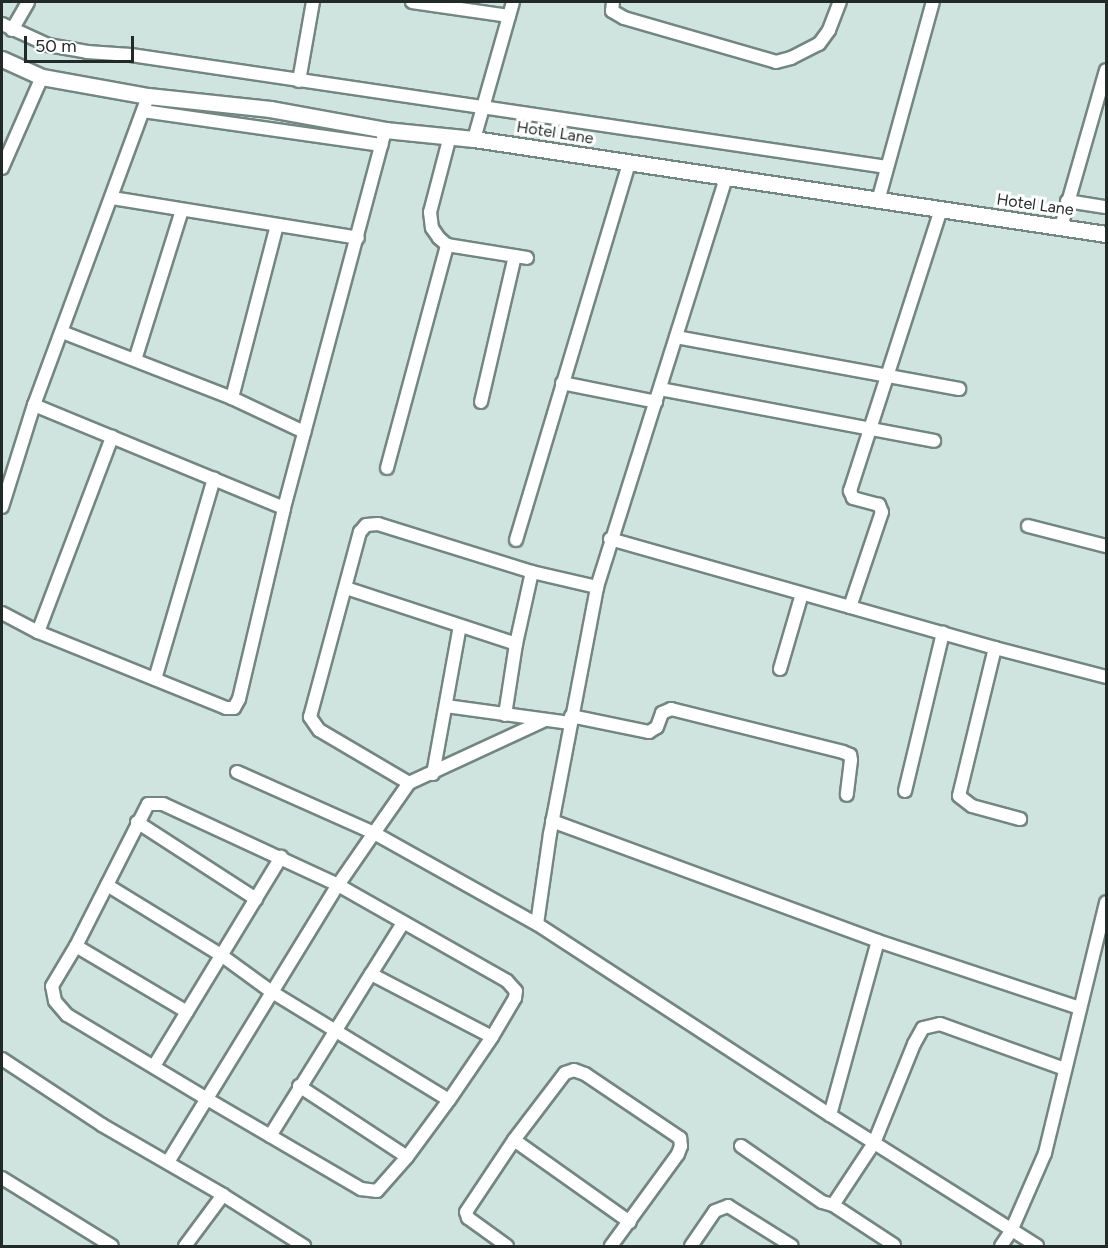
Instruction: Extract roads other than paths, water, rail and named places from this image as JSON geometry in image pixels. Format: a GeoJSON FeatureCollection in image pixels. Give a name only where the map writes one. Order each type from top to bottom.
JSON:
{"type":"FeatureCollection","features":[{"type":"Feature","properties":{"kind":"street"},"geometry":{"type":"LineString","coordinates":[[28,2],[7,27],[48,45],[87,52],[131,55],[886,173]]}},
{"type":"Feature","properties":{"kind":"street"},"geometry":{"type":"LineString","coordinates":[[299,81],[313,2]]}},
{"type":"Feature","properties":{"kind":"street"},"geometry":{"type":"LineString","coordinates":[[412,2],[509,16]]}},
{"type":"Feature","properties":{"kind":"street"},"geometry":{"type":"LineString","coordinates":[[475,134],[513,2]]}},
{"type":"Feature","properties":{"kind":"street"},"geometry":{"type":"LineString","coordinates":[[613,2],[612,11],[624,18],[776,62],[791,58],[819,44],[829,30],[840,2]]}},
{"type":"Feature","properties":{"kind":"street"},"geometry":{"type":"LineString","coordinates":[[880,196],[933,2]]}},
{"type":"Feature","properties":{"kind":"street","name":"Hotel Lane"},"geometry":{"type":"LineString","coordinates":[[2,59],[42,77],[148,96],[270,109],[383,137],[475,134],[629,163],[880,196],[941,210],[1064,214],[1107,234]]}},
{"type":"Feature","properties":{"kind":"street"},"geometry":{"type":"LineString","coordinates":[[1107,70],[1064,214],[1107,207]]}},
{"type":"Feature","properties":{"kind":"street"},"geometry":{"type":"LineString","coordinates":[[2,168],[42,77]]}},
{"type":"Feature","properties":{"kind":"street"},"geometry":{"type":"LineString","coordinates":[[2,507],[34,405],[148,96]]}},
{"type":"Feature","properties":{"kind":"street"},"geometry":{"type":"LineString","coordinates":[[2,613],[38,632],[226,708],[234,708],[239,699],[284,508],[358,238],[383,137],[143,111]]}},
{"type":"Feature","properties":{"kind":"street"},"geometry":{"type":"LineString","coordinates":[[450,136],[430,212],[432,228],[447,245],[521,257],[480,402]]}},
{"type":"Feature","properties":{"kind":"street"},"geometry":{"type":"LineString","coordinates":[[516,540],[629,163]]}},
{"type":"Feature","properties":{"kind":"street"},"geometry":{"type":"LineString","coordinates":[[537,924],[552,821],[597,587],[610,539],[656,402],[726,177]]}},
{"type":"Feature","properties":{"kind":"street"},"geometry":{"type":"LineString","coordinates":[[112,198],[358,238]]}},
{"type":"Feature","properties":{"kind":"street"},"geometry":{"type":"LineString","coordinates":[[135,360],[182,210]]}},
{"type":"Feature","properties":{"kind":"street"},"geometry":{"type":"LineString","coordinates":[[850,607],[882,512],[879,505],[854,498],[850,491],[941,210]]}},
{"type":"Feature","properties":{"kind":"street"},"geometry":{"type":"LineString","coordinates":[[232,398],[277,225]]}},
{"type":"Feature","properties":{"kind":"street"},"geometry":{"type":"LineString","coordinates":[[387,468],[447,245]]}},
{"type":"Feature","properties":{"kind":"street"},"geometry":{"type":"LineString","coordinates":[[62,332],[232,398],[304,432]]}},
{"type":"Feature","properties":{"kind":"street"},"geometry":{"type":"LineString","coordinates":[[676,337],[958,389]]}},
{"type":"Feature","properties":{"kind":"street"},"geometry":{"type":"LineString","coordinates":[[562,384],[656,402]]}},
{"type":"Feature","properties":{"kind":"street"},"geometry":{"type":"LineString","coordinates":[[660,389],[934,441]]}},
{"type":"Feature","properties":{"kind":"street"},"geometry":{"type":"LineString","coordinates":[[34,405],[284,508]]}},
{"type":"Feature","properties":{"kind":"street"},"geometry":{"type":"LineString","coordinates":[[38,632],[112,437]]}},
{"type":"Feature","properties":{"kind":"street"},"geometry":{"type":"LineString","coordinates":[[155,679],[214,479]]}},
{"type":"Feature","properties":{"kind":"street"},"geometry":{"type":"LineString","coordinates":[[409,783],[319,730],[310,717],[360,532],[366,525],[378,524],[532,572],[597,587]]}},
{"type":"Feature","properties":{"kind":"street"},"geometry":{"type":"LineString","coordinates":[[1028,526],[1107,546]]}},
{"type":"Feature","properties":{"kind":"street"},"geometry":{"type":"LineString","coordinates":[[610,539],[994,648],[1107,677]]}},
{"type":"Feature","properties":{"kind":"street"},"geometry":{"type":"LineString","coordinates":[[505,715],[516,644],[532,572]]}},
{"type":"Feature","properties":{"kind":"street"},"geometry":{"type":"LineString","coordinates":[[346,588],[516,644]]}},
{"type":"Feature","properties":{"kind":"street"},"geometry":{"type":"LineString","coordinates":[[780,669],[802,594]]}},
{"type":"Feature","properties":{"kind":"street"},"geometry":{"type":"LineString","coordinates":[[433,774],[460,626]]}},
{"type":"Feature","properties":{"kind":"street"},"geometry":{"type":"LineString","coordinates":[[905,791],[943,633]]}},
{"type":"Feature","properties":{"kind":"street"},"geometry":{"type":"LineString","coordinates":[[994,648],[959,796],[972,806],[1020,819]]}},
{"type":"Feature","properties":{"kind":"street"},"geometry":{"type":"LineString","coordinates":[[446,706],[543,721],[571,720],[649,732],[657,727],[662,713],[671,709],[850,755],[848,795]]}},
{"type":"Feature","properties":{"kind":"street"},"geometry":{"type":"LineString","coordinates":[[168,1162],[338,885],[409,783],[433,774],[543,721]]}},
{"type":"Feature","properties":{"kind":"street"},"geometry":{"type":"LineString","coordinates":[[237,772],[374,833],[537,924],[1011,1232],[1037,1246]]}},
{"type":"Feature","properties":{"kind":"street"},"geometry":{"type":"LineString","coordinates":[[148,804],[163,804],[280,857],[338,885],[512,985],[516,991],[515,998],[492,1037],[449,1100],[386,1184],[377,1191],[369,1192],[207,1099],[68,1015],[55,1001],[52,986],[76,946],[148,804]]}},
{"type":"Feature","properties":{"kind":"street"},"geometry":{"type":"LineString","coordinates":[[552,821],[878,941],[1080,1008]]}},
{"type":"Feature","properties":{"kind":"street"},"geometry":{"type":"LineString","coordinates":[[137,822],[256,899]]}},
{"type":"Feature","properties":{"kind":"street"},"geometry":{"type":"LineString","coordinates":[[154,1066],[280,857]]}},
{"type":"Feature","properties":{"kind":"street"},"geometry":{"type":"LineString","coordinates":[[107,885],[221,955],[272,992],[335,1028],[449,1100]]}},
{"type":"Feature","properties":{"kind":"street"},"geometry":{"type":"LineString","coordinates":[[1000,1246],[1011,1232],[1045,1153],[1107,902]]}},
{"type":"Feature","properties":{"kind":"street"},"geometry":{"type":"LineString","coordinates":[[270,1136],[335,1028],[403,923]]}},
{"type":"Feature","properties":{"kind":"street"},"geometry":{"type":"LineString","coordinates":[[830,1115],[878,941]]}},
{"type":"Feature","properties":{"kind":"street"},"geometry":{"type":"LineString","coordinates":[[76,946],[186,1012]]}},
{"type":"Feature","properties":{"kind":"street"},"geometry":{"type":"LineString","coordinates":[[371,974],[492,1037]]}},
{"type":"Feature","properties":{"kind":"street"},"geometry":{"type":"LineString","coordinates":[[833,1205],[874,1143],[922,1028],[930,1024],[940,1024],[1065,1069]]}},
{"type":"Feature","properties":{"kind":"street"},"geometry":{"type":"LineString","coordinates":[[2,1059],[102,1125],[168,1162],[304,1246]]}},
{"type":"Feature","properties":{"kind":"street"},"geometry":{"type":"LineString","coordinates":[[507,1246],[468,1218],[466,1212],[514,1140],[565,1073],[574,1070],[585,1074],[680,1138],[681,1146],[678,1154],[611,1246]]}},
{"type":"Feature","properties":{"kind":"street"},"geometry":{"type":"LineString","coordinates":[[299,1086],[407,1157]]}},
{"type":"Feature","properties":{"kind":"street"},"geometry":{"type":"LineString","coordinates":[[514,1140],[630,1222]]}},
{"type":"Feature","properties":{"kind":"street"},"geometry":{"type":"LineString","coordinates":[[741,1146],[822,1202],[833,1205],[894,1245]]}},
{"type":"Feature","properties":{"kind":"street"},"geometry":{"type":"LineString","coordinates":[[2,1178],[112,1246]]}},
{"type":"Feature","properties":{"kind":"street"},"geometry":{"type":"LineString","coordinates":[[185,1246],[223,1195]]}},
{"type":"Feature","properties":{"kind":"street"},"geometry":{"type":"LineString","coordinates":[[697,1244],[715,1211],[728,1206],[792,1246]]}}]}
